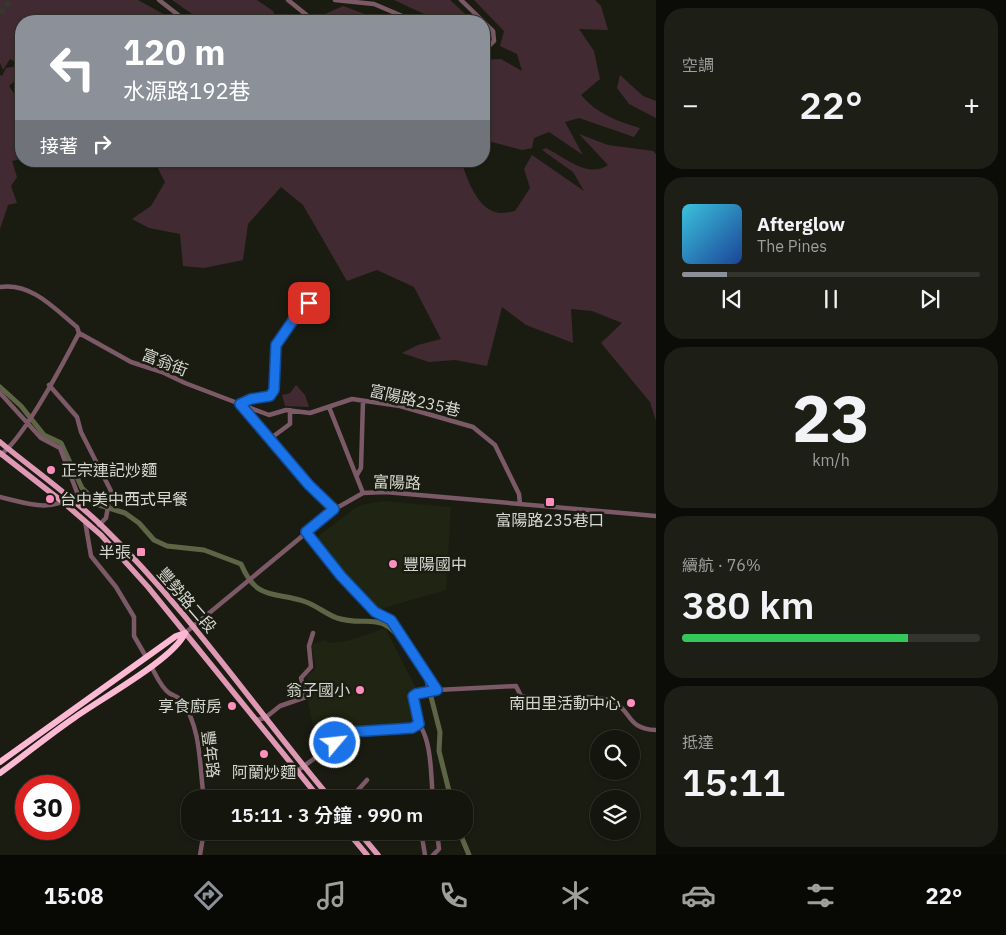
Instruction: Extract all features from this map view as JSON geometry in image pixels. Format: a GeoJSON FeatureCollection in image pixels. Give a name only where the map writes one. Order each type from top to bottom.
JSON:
{"type":"FeatureCollection","features":[{"type":"Feature","properties":{"kind":"highway"},"geometry":{"type":"LineString","coordinates":[[0,762],[176,636],[186,633]]}},
{"type":"Feature","properties":{"kind":"highway"},"geometry":{"type":"LineString","coordinates":[[0,773],[73,718],[181,643],[186,633]]}},
{"type":"Feature","properties":{"kind":"main road","name":"豐勢路二段"},"geometry":{"type":"LineString","coordinates":[[0,442],[100,524],[193,624],[265,718],[324,790]]}},
{"type":"Feature","properties":{"kind":"main road","name":"豐勢路二段"},"geometry":{"type":"LineString","coordinates":[[0,454],[64,502],[94,528],[148,587],[313,790]]}},
{"type":"Feature","properties":{"kind":"main road"},"geometry":{"type":"LineString","coordinates":[[354,840],[367,855]]}},
{"type":"Feature","properties":{"kind":"main road"},"geometry":{"type":"LineString","coordinates":[[366,840],[378,855]]}},
{"type":"Feature","properties":{"kind":"street"},"geometry":{"type":"LineString","coordinates":[[159,0],[178,15]]}},
{"type":"Feature","properties":{"kind":"street"},"geometry":{"type":"LineString","coordinates":[[288,0],[307,15]]}},
{"type":"Feature","properties":{"kind":"street"},"geometry":{"type":"LineString","coordinates":[[335,0],[374,4],[400,15]]}},
{"type":"Feature","properties":{"kind":"street"},"geometry":{"type":"LineString","coordinates":[[461,0],[477,15]]}},
{"type":"Feature","properties":{"kind":"street"},"geometry":{"type":"LineString","coordinates":[[490,27],[494,31],[494,41],[490,45]]}},
{"type":"Feature","properties":{"kind":"street","name":"富翁街"},"geometry":{"type":"LineString","coordinates":[[0,287],[12,285],[42,298],[77,327],[79,333],[131,362],[240,404],[271,438],[309,485],[334,509]]}},
{"type":"Feature","properties":{"kind":"street"},"geometry":{"type":"LineString","coordinates":[[240,404],[251,399],[270,396],[274,390],[276,345],[296,316],[318,294]]}},
{"type":"Feature","properties":{"kind":"street"},"geometry":{"type":"LineString","coordinates":[[0,454],[9,449],[28,421],[79,333]]}},
{"type":"Feature","properties":{"kind":"street"},"geometry":{"type":"LineString","coordinates":[[50,386],[77,417],[82,432],[111,491],[106,518],[94,528]]}},
{"type":"Feature","properties":{"kind":"street"},"geometry":{"type":"LineString","coordinates":[[0,393],[28,421],[41,438],[60,448],[78,495],[54,506],[34,506],[0,497]]}},
{"type":"Feature","properties":{"kind":"street","name":"富陽路235巷"},"geometry":{"type":"LineString","coordinates":[[240,404],[269,414],[290,410],[310,413],[352,399],[400,406],[473,426],[495,445],[519,494],[520,504]]}},
{"type":"Feature","properties":{"kind":"street"},"geometry":{"type":"LineString","coordinates":[[357,476],[361,468],[363,401]]}},
{"type":"Feature","properties":{"kind":"street"},"geometry":{"type":"LineString","coordinates":[[329,407],[362,493]]}},
{"type":"Feature","properties":{"kind":"street"},"geometry":{"type":"LineString","coordinates":[[271,438],[290,424],[290,410]]}},
{"type":"Feature","properties":{"kind":"street","name":"富陽路"},"geometry":{"type":"LineString","coordinates":[[186,633],[193,624],[334,509],[362,493],[385,492],[656,516]]}},
{"type":"Feature","properties":{"kind":"street"},"geometry":{"type":"LineString","coordinates":[[85,521],[91,556],[121,595],[134,617],[134,633],[145,655]]}},
{"type":"Feature","properties":{"kind":"street"},"geometry":{"type":"LineString","coordinates":[[306,532],[341,576],[375,612],[391,620],[437,690]]}},
{"type":"Feature","properties":{"kind":"street"},"geometry":{"type":"LineString","coordinates":[[256,720],[265,718],[280,706],[306,697],[302,678],[311,667],[309,646],[313,633]]}},
{"type":"Feature","properties":{"kind":"street","name":"豐年路"},"geometry":{"type":"LineString","coordinates":[[152,668],[163,687],[181,699],[194,723],[199,744],[203,790]]}},
{"type":"Feature","properties":{"kind":"street"},"geometry":{"type":"LineString","coordinates":[[433,790],[427,740],[419,724],[413,696],[416,694],[437,690],[516,686],[521,696],[526,697],[606,700],[614,702],[638,727],[656,730]]}},
{"type":"Feature","properties":{"kind":"street"},"geometry":{"type":"LineString","coordinates":[[297,770],[351,732],[412,728],[419,724]]}},
{"type":"Feature","properties":{"kind":"street"},"geometry":{"type":"LineString","coordinates":[[358,790],[367,780]]}},
{"type":"Feature","properties":{"kind":"street"},"geometry":{"type":"LineString","coordinates":[[200,855],[202,840]]}},
{"type":"Feature","properties":{"kind":"street"},"geometry":{"type":"LineString","coordinates":[[422,840],[425,855]]}},
{"type":"Feature","properties":{"kind":"street"},"geometry":{"type":"LineString","coordinates":[[433,855],[439,849],[438,840]]}},
{"type":"Feature","properties":{"kind":"shaded area"},"geometry":{"type":"Polygon","coordinates":[[[0,0],[138,0],[165,15],[15,15],[15,62],[10,59],[3,70],[0,63],[0,0]]]}},
{"type":"Feature","properties":{"kind":"shaded area"},"geometry":{"type":"Polygon","coordinates":[[[172,0],[257,0],[273,11],[275,15],[250,15],[193,15],[172,0]]]}},
{"type":"Feature","properties":{"kind":"shaded area"},"geometry":{"type":"Polygon","coordinates":[[[394,0],[450,0],[466,15],[426,15],[394,0]]]}},
{"type":"Feature","properties":{"kind":"shaded area"},"geometry":{"type":"Polygon","coordinates":[[[474,0],[595,0],[601,6],[608,30],[579,29],[594,51],[600,79],[581,95],[600,112],[640,128],[634,137],[579,118],[565,122],[583,155],[549,132],[534,138],[532,148],[522,150],[490,142],[490,60],[501,59],[522,71],[517,54],[500,46],[504,31],[474,0]]]}},
{"type":"Feature","properties":{"kind":"shaded area"},"geometry":{"type":"Polygon","coordinates":[[[343,6],[368,15],[326,15],[325,14],[343,6]]]}},
{"type":"Feature","properties":{"kind":"shaded area"},"geometry":{"type":"Polygon","coordinates":[[[15,66],[15,81],[9,86],[15,95],[15,160],[12,161],[17,177],[11,186],[17,203],[8,205],[0,229],[0,75],[2,76],[6,68],[15,66]]]}},
{"type":"Feature","properties":{"kind":"shaded area"},"geometry":{"type":"Polygon","coordinates":[[[620,75],[643,96],[656,101],[656,118],[629,104],[617,88],[620,75]]]}},
{"type":"Feature","properties":{"kind":"shaded area"},"geometry":{"type":"Polygon","coordinates":[[[579,134],[608,145],[653,151],[656,154],[656,421],[650,402],[601,343],[622,323],[592,311],[571,309],[573,343],[526,325],[502,307],[487,366],[455,360],[429,362],[402,353],[418,345],[441,339],[414,287],[377,270],[347,281],[303,205],[281,187],[248,224],[243,260],[204,268],[183,266],[180,234],[149,228],[132,219],[151,206],[165,182],[157,167],[463,167],[479,200],[491,211],[499,213],[515,211],[530,188],[524,169],[532,155],[584,191],[573,172],[542,150],[546,148],[585,168],[601,169],[608,165],[579,134]]]}},
{"type":"Feature","properties":{"kind":"shaded area"},"geometry":{"type":"Polygon","coordinates":[[[296,385],[305,395],[309,407],[285,406],[282,395],[290,393],[296,385]]]}},
{"type":"Feature","properties":{"kind":"shaded area","name":"豐陽國中"},"geometry":{"type":"Polygon","coordinates":[[[384,501],[451,507],[446,590],[377,610],[316,538],[355,508],[365,504],[384,501]]]}},
{"type":"Feature","properties":{"kind":"shaded area","name":"翁子國小"},"geometry":{"type":"Polygon","coordinates":[[[385,628],[416,688],[407,692],[414,725],[352,729],[322,751],[318,747],[308,702],[310,696],[307,676],[316,668],[311,644],[326,640],[328,643],[351,640],[385,628]]]}},
{"type":"Feature","properties":{"kind":"waterway"},"geometry":{"type":"LineString","coordinates":[[0,387],[21,406],[44,435],[61,443],[82,488],[99,505],[125,513],[139,523],[154,540],[167,546],[204,550],[241,564],[247,576],[260,590],[306,602],[337,618],[348,621],[373,621],[381,623],[396,634],[405,645]]}},
{"type":"Feature","properties":{"kind":"waterway"},"geometry":{"type":"LineString","coordinates":[[426,677],[440,732],[439,751],[449,790]]}},
{"type":"Feature","properties":{"kind":"waterway"},"geometry":{"type":"LineString","coordinates":[[463,840],[469,855]]}},
{"type":"Feature","properties":{"kind":"tunnel"},"geometry":{"type":"LineString","coordinates":[[0,13],[11,0]]}},
{"type":"Feature","properties":{"kind":"place","name":"正宗連記炒麵"},"geometry":{"type":"Point","coordinates":[51,470]}},
{"type":"Feature","properties":{"kind":"place","name":"台中美中西式早餐"},"geometry":{"type":"Point","coordinates":[50,499]}},
{"type":"Feature","properties":{"kind":"place","name":"富陽路235巷口"},"geometry":{"type":"Point","coordinates":[550,502]}},
{"type":"Feature","properties":{"kind":"place","name":"半張"},"geometry":{"type":"Point","coordinates":[141,552]}},
{"type":"Feature","properties":{"kind":"place","name":"豐陽國中"},"geometry":{"type":"Point","coordinates":[393,564]}},
{"type":"Feature","properties":{"kind":"place","name":"翁子國小"},"geometry":{"type":"Point","coordinates":[360,690]}},
{"type":"Feature","properties":{"kind":"place","name":"南田里活動中心"},"geometry":{"type":"Point","coordinates":[631,703]}},
{"type":"Feature","properties":{"kind":"place","name":"享食廚房"},"geometry":{"type":"Point","coordinates":[232,706]}},
{"type":"Feature","properties":{"kind":"place","name":"阿蘭炒麵"},"geometry":{"type":"Point","coordinates":[264,754]}},
{"type":"Feature","properties":{"kind":"route"},"geometry":{"type":"LineString","coordinates":[[309,303],[296,316],[276,345],[274,352],[274,390],[270,396],[251,399],[240,404],[271,438],[309,485],[334,509],[306,532],[341,576],[375,612],[391,620],[437,690],[413,696],[419,724],[412,728],[351,732],[335,743]]}}]}
